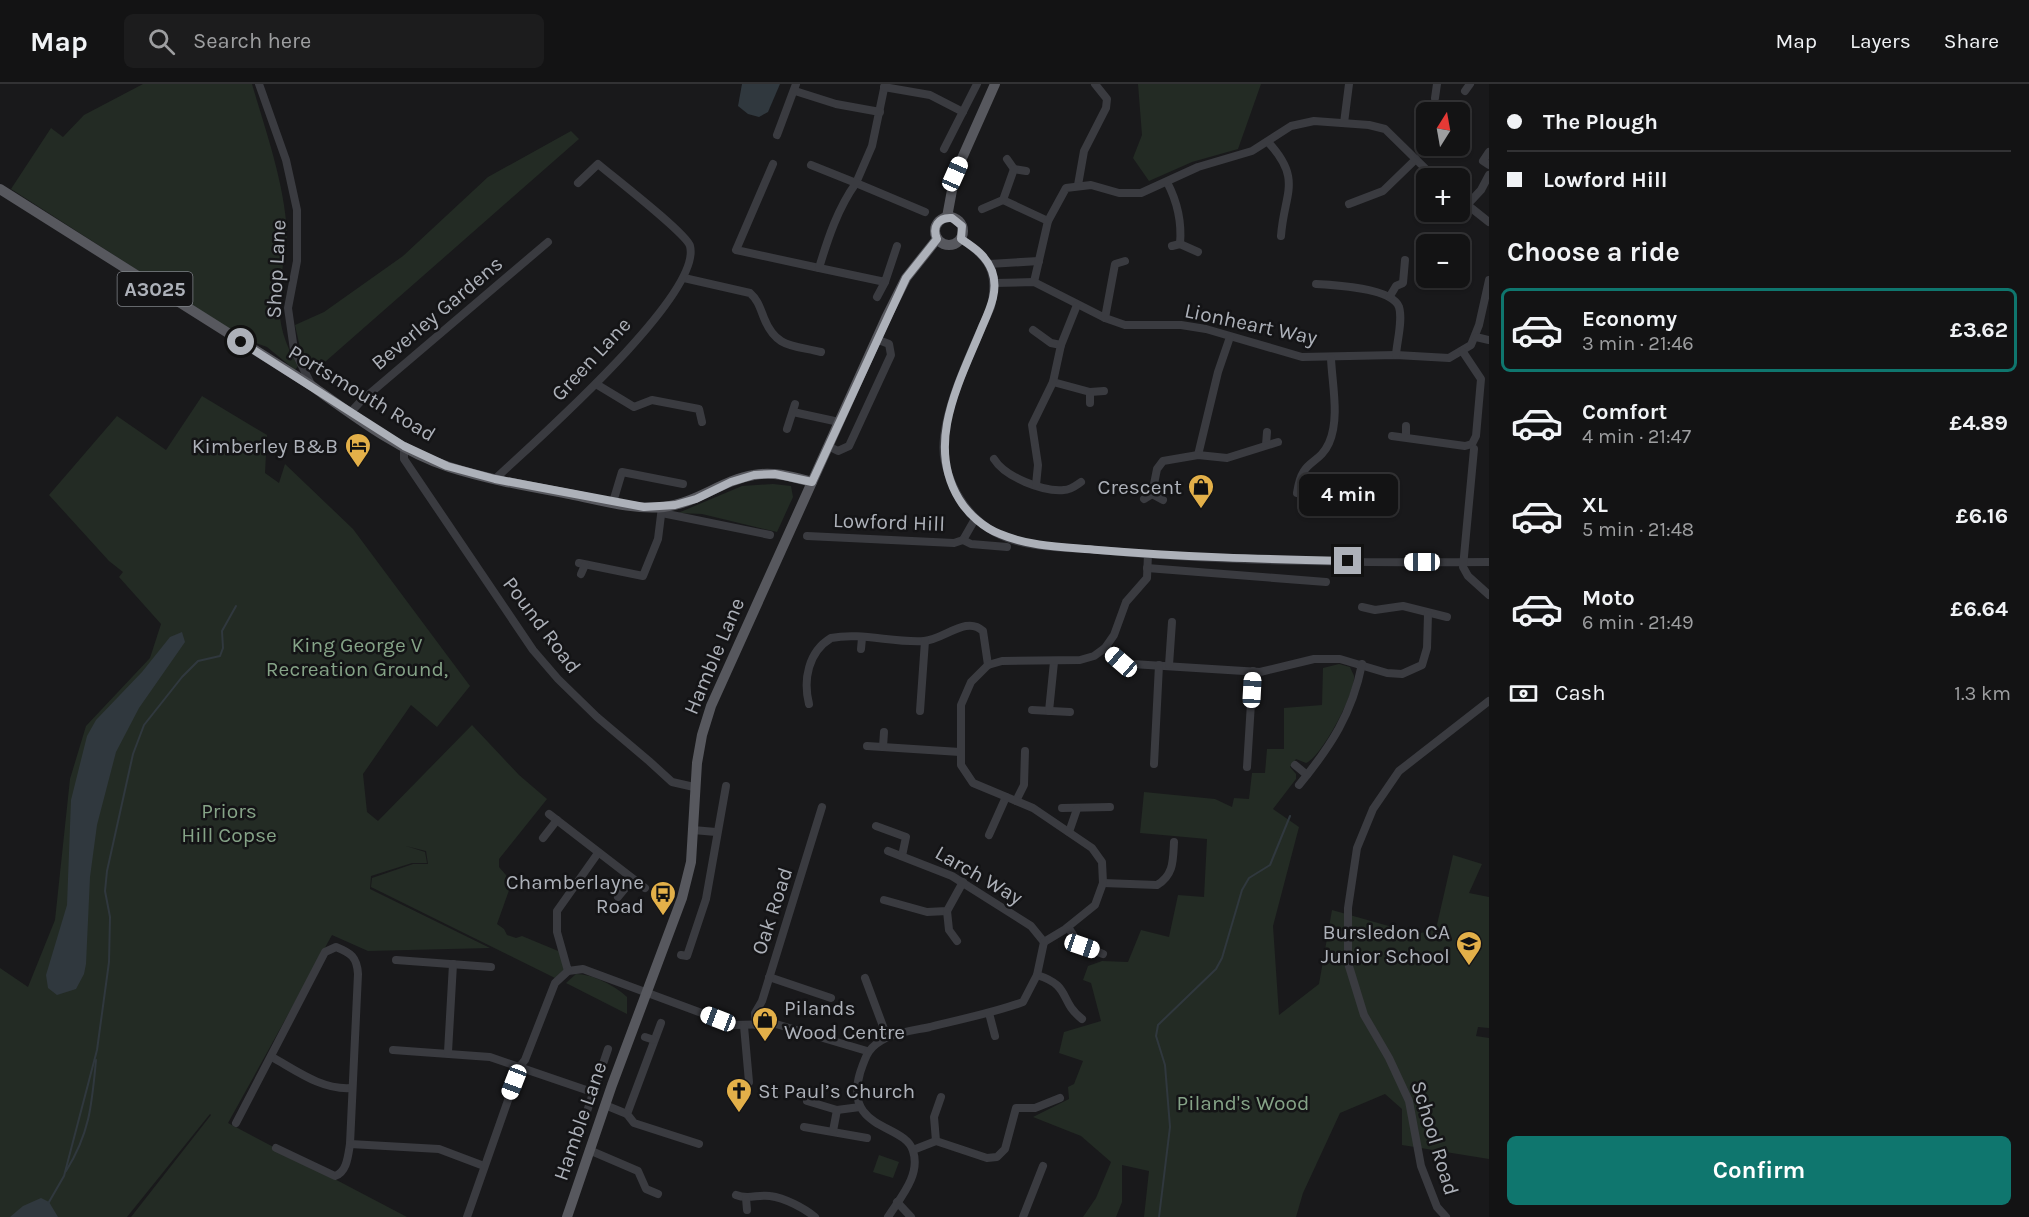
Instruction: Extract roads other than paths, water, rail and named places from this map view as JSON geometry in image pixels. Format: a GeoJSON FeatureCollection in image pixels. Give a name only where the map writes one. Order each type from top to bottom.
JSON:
{"type":"FeatureCollection","features":[{"type":"Feature","properties":{"kind":"main road"},"geometry":{"type":"LineString","coordinates":[[947,217],[955,174],[995,84]]}},
{"type":"Feature","properties":{"kind":"main road","name":"Portsmouth Road"},"geometry":{"type":"LineString","coordinates":[[0,189],[312,386],[350,413],[404,446],[447,466],[495,479],[662,510],[696,499],[731,482],[754,475],[775,474],[812,482]]}},
{"type":"Feature","properties":{"kind":"main road"},"geometry":{"type":"LineString","coordinates":[[947,217],[956,219],[962,226],[961,239],[949,245],[937,239],[935,232],[936,224],[947,217]]}},
{"type":"Feature","properties":{"kind":"main road","name":"Hamble Lane"},"geometry":{"type":"LineString","coordinates":[[567,1217],[605,1105],[682,898],[690,862],[694,787],[702,735],[711,706],[876,339],[906,278],[937,239]]}},
{"type":"Feature","properties":{"kind":"street","name":"Shop Lane"},"geometry":{"type":"LineString","coordinates":[[259,84],[286,160],[297,210],[297,261],[288,308],[294,350],[312,386]]}},
{"type":"Feature","properties":{"kind":"street"},"geometry":{"type":"LineString","coordinates":[[944,149],[977,84]]}},
{"type":"Feature","properties":{"kind":"street"},"geometry":{"type":"LineString","coordinates":[[1078,185],[1084,151],[1106,108],[1107,99],[1095,84]]}},
{"type":"Feature","properties":{"kind":"street"},"geometry":{"type":"LineString","coordinates":[[1344,123],[1349,84]]}},
{"type":"Feature","properties":{"kind":"street"},"geometry":{"type":"LineString","coordinates":[[1435,98],[1439,84]]}},
{"type":"Feature","properties":{"kind":"street"},"geometry":{"type":"LineString","coordinates":[[819,268],[847,196],[856,183],[872,146],[884,85],[930,95],[963,112]]}},
{"type":"Feature","properties":{"kind":"street"},"geometry":{"type":"LineString","coordinates":[[777,135],[796,88],[836,105],[880,112]]}},
{"type":"Feature","properties":{"kind":"street"},"geometry":{"type":"LineString","coordinates":[[1034,282],[1048,221],[1066,188],[1091,185],[1130,195],[1198,168],[1240,156],[1268,142],[1281,131],[1299,123],[1344,123],[1385,129],[1425,168]]}},
{"type":"Feature","properties":{"kind":"street"},"geometry":{"type":"LineString","coordinates":[[1268,142],[1285,162],[1288,171],[1288,215],[1281,236]]}},
{"type":"Feature","properties":{"kind":"street"},"geometry":{"type":"LineString","coordinates":[[1489,152],[1483,161],[1489,165]]}},
{"type":"Feature","properties":{"kind":"street"},"geometry":{"type":"LineString","coordinates":[[1007,159],[1014,169],[1026,171]]}},
{"type":"Feature","properties":{"kind":"street"},"geometry":{"type":"LineString","coordinates":[[1349,204],[1383,191],[1416,159]]}},
{"type":"Feature","properties":{"kind":"street","name":"Green Lane"},"geometry":{"type":"LineString","coordinates":[[495,479],[616,365],[684,278],[690,248],[688,242],[675,229],[598,164],[578,183]]}},
{"type":"Feature","properties":{"kind":"street"},"geometry":{"type":"LineString","coordinates":[[773,164],[736,250],[885,282]]}},
{"type":"Feature","properties":{"kind":"street"},"geometry":{"type":"LineString","coordinates":[[811,165],[925,212]]}},
{"type":"Feature","properties":{"kind":"street"},"geometry":{"type":"LineString","coordinates":[[982,209],[1003,200],[1014,169]]}},
{"type":"Feature","properties":{"kind":"street"},"geometry":{"type":"LineString","coordinates":[[1470,197],[1481,190],[1489,176]]}},
{"type":"Feature","properties":{"kind":"street"},"geometry":{"type":"LineString","coordinates":[[1167,182],[1173,194],[1180,221],[1176,245],[1198,252]]}},
{"type":"Feature","properties":{"kind":"street"},"geometry":{"type":"LineString","coordinates":[[1003,200],[1048,221]]}},
{"type":"Feature","properties":{"kind":"street"},"geometry":{"type":"LineString","coordinates":[[1470,207],[1489,222]]}},
{"type":"Feature","properties":{"kind":"street"},"geometry":{"type":"LineString","coordinates":[[961,239],[979,252],[989,264],[994,283],[991,307],[947,418],[944,460],[959,499],[975,519]]}},
{"type":"Feature","properties":{"kind":"street","name":"Beverley Gardens"},"geometry":{"type":"LineString","coordinates":[[350,413],[361,401],[548,242]]}},
{"type":"Feature","properties":{"kind":"street"},"geometry":{"type":"LineString","coordinates":[[877,297],[885,282],[897,246]]}},
{"type":"Feature","properties":{"kind":"street"},"geometry":{"type":"LineString","coordinates":[[1403,283],[1404,260]]}},
{"type":"Feature","properties":{"kind":"street"},"geometry":{"type":"LineString","coordinates":[[989,264],[1039,261]]}},
{"type":"Feature","properties":{"kind":"street"},"geometry":{"type":"LineString","coordinates":[[1105,318],[1112,261],[1125,261]]}},
{"type":"Feature","properties":{"kind":"street"},"geometry":{"type":"LineString","coordinates":[[1390,296],[1396,286],[1413,277]]}},
{"type":"Feature","properties":{"kind":"street"},"geometry":{"type":"LineString","coordinates":[[684,278],[750,292],[756,298],[770,332],[776,340],[821,352]]}},
{"type":"Feature","properties":{"kind":"street"},"geometry":{"type":"LineString","coordinates":[[1392,436],[1465,446],[1472,444],[1476,436],[1481,379],[1463,352],[1476,337],[1489,280]]}},
{"type":"Feature","properties":{"kind":"street"},"geometry":{"type":"LineString","coordinates":[[1316,284],[1330,281],[1390,296],[1399,308],[1396,355]]}},
{"type":"Feature","properties":{"kind":"street","name":"Lionheart Way"},"geometry":{"type":"LineString","coordinates":[[994,283],[1034,282],[1077,305],[1125,325],[1181,325],[1302,357],[1396,355],[1449,358],[1463,352]]}},
{"type":"Feature","properties":{"kind":"street"},"geometry":{"type":"LineString","coordinates":[[1036,484],[1038,465],[1032,426],[1053,382],[1061,345],[1077,305]]}},
{"type":"Feature","properties":{"kind":"street"},"geometry":{"type":"LineString","coordinates":[[1033,330],[1038,339],[1061,345]]}},
{"type":"Feature","properties":{"kind":"street"},"geometry":{"type":"LineString","coordinates":[[1198,455],[1218,372],[1230,337]]}},
{"type":"Feature","properties":{"kind":"street"},"geometry":{"type":"LineString","coordinates":[[1476,337],[1489,340]]}},
{"type":"Feature","properties":{"kind":"street"},"geometry":{"type":"LineString","coordinates":[[828,446],[838,451],[849,446],[887,364],[891,355],[889,344],[876,339]]}},
{"type":"Feature","properties":{"kind":"street"},"geometry":{"type":"LineString","coordinates":[[1297,493],[1300,475],[1308,464],[1323,453],[1333,431],[1331,358]]}},
{"type":"Feature","properties":{"kind":"street"},"geometry":{"type":"LineString","coordinates":[[1053,382],[1090,392],[1104,392]]}},
{"type":"Feature","properties":{"kind":"street"},"geometry":{"type":"LineString","coordinates":[[596,384],[634,407],[651,400],[699,409],[702,422]]}},
{"type":"Feature","properties":{"kind":"street"},"geometry":{"type":"LineString","coordinates":[[1090,392],[1090,403]]}},
{"type":"Feature","properties":{"kind":"street"},"geometry":{"type":"LineString","coordinates":[[787,429],[794,408],[839,422]]}},
{"type":"Feature","properties":{"kind":"street"},"geometry":{"type":"LineString","coordinates":[[1406,426],[1406,437]]}},
{"type":"Feature","properties":{"kind":"street"},"geometry":{"type":"LineString","coordinates":[[1266,445],[1267,432]]}},
{"type":"Feature","properties":{"kind":"street"},"geometry":{"type":"LineString","coordinates":[[1162,501],[1148,497],[1157,469],[1163,461],[1198,455],[1227,458],[1278,442]]}},
{"type":"Feature","properties":{"kind":"street","name":"Pound Road"},"geometry":{"type":"LineString","coordinates":[[404,446],[404,459],[533,650],[558,679],[597,717],[672,782],[694,787]]}},
{"type":"Feature","properties":{"kind":"street"},"geometry":{"type":"LineString","coordinates":[[1474,449],[1464,562],[1468,576],[1489,595]]}},
{"type":"Feature","properties":{"kind":"street"},"geometry":{"type":"LineString","coordinates":[[994,459],[1007,473],[1055,490],[1075,491],[1081,482]]}},
{"type":"Feature","properties":{"kind":"street"},"geometry":{"type":"LineString","coordinates":[[613,502],[622,472],[684,484]]}},
{"type":"Feature","properties":{"kind":"street"},"geometry":{"type":"LineString","coordinates":[[582,567],[643,576],[658,539],[662,510],[770,535]]}},
{"type":"Feature","properties":{"kind":"street","name":"Lowford Hill"},"geometry":{"type":"LineString","coordinates":[[963,540],[975,519],[998,534],[1029,543],[1148,554],[1464,562]]}},
{"type":"Feature","properties":{"kind":"street","name":"Lowford Hill"},"geometry":{"type":"LineString","coordinates":[[812,534],[925,543],[963,540],[971,544],[1007,548]]}},
{"type":"Feature","properties":{"kind":"street"},"geometry":{"type":"LineString","coordinates":[[888,1217],[910,1183],[915,1166],[913,1150],[906,1139],[878,1126],[860,1107],[858,1080],[867,1051],[887,1038],[989,1013],[1023,1002],[1037,975],[1044,942],[1068,927],[1095,905],[1104,883],[1102,862],[1092,848],[1069,831],[1016,801],[973,783],[961,765],[960,716],[964,693],[979,672],[988,665],[1002,661],[1080,660],[1094,656],[1105,648],[1114,635],[1126,602],[1147,578],[1148,554]]}},
{"type":"Feature","properties":{"kind":"street"},"geometry":{"type":"LineString","coordinates":[[1464,562],[1489,562]]}},
{"type":"Feature","properties":{"kind":"street"},"geometry":{"type":"LineString","coordinates":[[1148,568],[1326,582]]}},
{"type":"Feature","properties":{"kind":"street"},"geometry":{"type":"LineString","coordinates":[[1362,607],[1375,610],[1403,606],[1447,617]]}},
{"type":"Feature","properties":{"kind":"street"},"geometry":{"type":"LineString","coordinates":[[1105,648],[1121,662],[1253,671],[1283,668],[1314,659],[1340,659],[1388,673],[1402,674],[1422,665],[1427,648],[1428,614]]}},
{"type":"Feature","properties":{"kind":"street"},"geometry":{"type":"LineString","coordinates":[[1169,665],[1172,622]]}},
{"type":"Feature","properties":{"kind":"street"},"geometry":{"type":"LineString","coordinates":[[809,704],[805,684],[809,666],[824,642],[839,637],[925,642],[946,635],[967,624],[974,624],[983,631],[988,665]]}},
{"type":"Feature","properties":{"kind":"street"},"geometry":{"type":"LineString","coordinates":[[861,638],[861,649]]}},
{"type":"Feature","properties":{"kind":"street"},"geometry":{"type":"LineString","coordinates":[[920,711],[925,642]]}},
{"type":"Feature","properties":{"kind":"street"},"geometry":{"type":"LineString","coordinates":[[1049,711],[1054,662]]}},
{"type":"Feature","properties":{"kind":"street"},"geometry":{"type":"LineString","coordinates":[[1299,785],[1324,752],[1347,713],[1355,696],[1362,664]]}},
{"type":"Feature","properties":{"kind":"street"},"geometry":{"type":"LineString","coordinates":[[1154,764],[1159,665]]}},
{"type":"Feature","properties":{"kind":"street"},"geometry":{"type":"LineString","coordinates":[[1247,767],[1253,671]]}},
{"type":"Feature","properties":{"kind":"street","name":"School Road"},"geometry":{"type":"LineString","coordinates":[[1446,1217],[1437,1207],[1421,1166],[1408,1101],[1389,1058],[1364,1015],[1348,963],[1348,908],[1357,848],[1380,800],[1400,771],[1489,701]]}},
{"type":"Feature","properties":{"kind":"street"},"geometry":{"type":"LineString","coordinates":[[1032,710],[1070,712]]}},
{"type":"Feature","properties":{"kind":"street"},"geometry":{"type":"LineString","coordinates":[[883,747],[884,732]]}},
{"type":"Feature","properties":{"kind":"street"},"geometry":{"type":"LineString","coordinates":[[1240,734],[1250,734]]}},
{"type":"Feature","properties":{"kind":"street"},"geometry":{"type":"LineString","coordinates":[[867,746],[960,752]]}},
{"type":"Feature","properties":{"kind":"street"},"geometry":{"type":"LineString","coordinates":[[1016,801],[1024,785],[1025,750]]}},
{"type":"Feature","properties":{"kind":"street"},"geometry":{"type":"LineString","coordinates":[[1295,765],[1306,776]]}},
{"type":"Feature","properties":{"kind":"street"},"geometry":{"type":"LineString","coordinates":[[681,955],[687,956],[706,899],[716,832],[726,786]]}},
{"type":"Feature","properties":{"kind":"street"},"geometry":{"type":"LineString","coordinates":[[989,835],[1006,797]]}},
{"type":"Feature","properties":{"kind":"street","name":"Oak Road"},"geometry":{"type":"LineString","coordinates":[[756,1025],[755,1012],[769,977],[822,807]]}},
{"type":"Feature","properties":{"kind":"street"},"geometry":{"type":"LineString","coordinates":[[1062,808],[1110,807]]}},
{"type":"Feature","properties":{"kind":"street"},"geometry":{"type":"LineString","coordinates":[[1069,831],[1077,809]]}},
{"type":"Feature","properties":{"kind":"street"},"geometry":{"type":"LineString","coordinates":[[549,814],[645,888]]}},
{"type":"Feature","properties":{"kind":"street"},"geometry":{"type":"LineString","coordinates":[[543,838],[557,820]]}},
{"type":"Feature","properties":{"kind":"street"},"geometry":{"type":"LineString","coordinates":[[876,826],[906,837],[902,856]]}},
{"type":"Feature","properties":{"kind":"street"},"geometry":{"type":"LineString","coordinates":[[693,830],[716,832]]}},
{"type":"Feature","properties":{"kind":"street"},"geometry":{"type":"LineString","coordinates":[[1104,883],[1157,885],[1168,876],[1172,866],[1174,842]]}},
{"type":"Feature","properties":{"kind":"street","name":"Larch Way"},"geometry":{"type":"LineString","coordinates":[[888,851],[963,882],[1031,926],[1044,942]]}},
{"type":"Feature","properties":{"kind":"street"},"geometry":{"type":"LineString","coordinates":[[568,971],[557,932],[556,911],[598,853]]}},
{"type":"Feature","properties":{"kind":"street"},"geometry":{"type":"LineString","coordinates":[[618,897],[632,880]]}},
{"type":"Feature","properties":{"kind":"street"},"geometry":{"type":"LineString","coordinates":[[957,941],[949,930],[947,911],[963,882]]}},
{"type":"Feature","properties":{"kind":"street"},"geometry":{"type":"LineString","coordinates":[[884,900],[927,912],[947,911]]}},
{"type":"Feature","properties":{"kind":"street"},"geometry":{"type":"LineString","coordinates":[[1068,927],[1079,944],[1104,954]]}},
{"type":"Feature","properties":{"kind":"street"},"geometry":{"type":"LineString","coordinates":[[236,1123],[325,952],[336,947],[355,957],[358,965],[350,1144],[346,1164],[342,1172],[335,1176],[276,1148]]}},
{"type":"Feature","properties":{"kind":"street"},"geometry":{"type":"LineString","coordinates":[[396,960],[491,967]]}},
{"type":"Feature","properties":{"kind":"street"},"geometry":{"type":"LineString","coordinates":[[448,1052],[453,964]]}},
{"type":"Feature","properties":{"kind":"street"},"geometry":{"type":"LineString","coordinates":[[467,1217],[520,1066],[525,1060],[555,983],[568,971],[583,969],[734,1025],[777,1024],[867,1051]]}},
{"type":"Feature","properties":{"kind":"street"},"geometry":{"type":"LineString","coordinates":[[1037,975],[1054,980],[1062,987],[1072,1012],[1082,1019]]}},
{"type":"Feature","properties":{"kind":"street"},"geometry":{"type":"LineString","coordinates":[[769,977],[831,998]]}},
{"type":"Feature","properties":{"kind":"street"},"geometry":{"type":"LineString","coordinates":[[865,978],[887,1038]]}},
{"type":"Feature","properties":{"kind":"street"},"geometry":{"type":"LineString","coordinates":[[989,1013],[995,1036]]}},
{"type":"Feature","properties":{"kind":"street"},"geometry":{"type":"LineString","coordinates":[[627,1114],[661,1023]]}},
{"type":"Feature","properties":{"kind":"street"},"geometry":{"type":"LineString","coordinates":[[744,1026],[749,1082]]}},
{"type":"Feature","properties":{"kind":"street"},"geometry":{"type":"LineString","coordinates":[[645,1036],[654,1040]]}},
{"type":"Feature","properties":{"kind":"street"},"geometry":{"type":"LineString","coordinates":[[578,1138],[608,1049]]}},
{"type":"Feature","properties":{"kind":"street"},"geometry":{"type":"LineString","coordinates":[[393,1050],[448,1052],[490,1057],[592,1092]]}},
{"type":"Feature","properties":{"kind":"street"},"geometry":{"type":"LineString","coordinates":[[272,1057],[326,1086],[337,1089],[351,1088]]}},
{"type":"Feature","properties":{"kind":"street"},"geometry":{"type":"LineString","coordinates":[[936,1141],[934,1117],[940,1097]]}},
{"type":"Feature","properties":{"kind":"street"},"geometry":{"type":"LineString","coordinates":[[913,1150],[936,1141],[987,1158],[997,1157],[1005,1149],[1016,1108],[1035,1108],[1060,1098]]}},
{"type":"Feature","properties":{"kind":"street"},"geometry":{"type":"LineString","coordinates":[[807,1101],[837,1110],[860,1107]]}},
{"type":"Feature","properties":{"kind":"street"},"geometry":{"type":"LineString","coordinates":[[605,1105],[627,1114],[634,1123],[699,1144]]}},
{"type":"Feature","properties":{"kind":"street"},"geometry":{"type":"LineString","coordinates":[[833,1131],[837,1110]]}},
{"type":"Feature","properties":{"kind":"street"},"geometry":{"type":"LineString","coordinates":[[804,1127],[867,1138]]}},
{"type":"Feature","properties":{"kind":"street"},"geometry":{"type":"LineString","coordinates":[[350,1144],[439,1149],[484,1166]]}},
{"type":"Feature","properties":{"kind":"street"},"geometry":{"type":"LineString","coordinates":[[589,1150],[638,1171],[646,1189],[658,1194]]}},
{"type":"Feature","properties":{"kind":"street"},"geometry":{"type":"LineString","coordinates":[[1023,1217],[1043,1166]]}},
{"type":"Feature","properties":{"kind":"street"},"geometry":{"type":"LineString","coordinates":[[736,1195],[746,1198],[771,1196],[804,1209],[815,1217]]}},
{"type":"Feature","properties":{"kind":"street"},"geometry":{"type":"LineString","coordinates":[[746,1198],[747,1210]]}},
{"type":"Feature","properties":{"kind":"street"},"geometry":{"type":"LineString","coordinates":[[897,1202],[911,1217]]}},
{"type":"Feature","properties":{"kind":"street"},"geometry":{"type":"LineString","coordinates":[[1432,1217],[1437,1207]]}},
{"type":"Feature","properties":{"kind":"waterway"},"geometry":{"type":"LineString","coordinates":[[49,1202],[64,1176],[97,1050],[109,962],[110,917],[105,891],[107,871],[133,754],[144,725],[182,677],[198,661],[220,656],[223,648],[222,631],[236,606]]}},
{"type":"Feature","properties":{"kind":"waterway"},"geometry":{"type":"LineString","coordinates":[[1159,1217],[1170,1127],[1165,1065],[1156,1036],[1158,1025],[1216,969],[1222,958],[1242,890],[1249,878],[1270,865],[1290,816]]}},
{"type":"Feature","properties":{"kind":"waterway"},"geometry":{"type":"LineString","coordinates":[[66,1171],[85,1131],[96,1060]]}},
{"type":"Feature","properties":{"kind":"place","name":"Kimberley B&B"},"geometry":{"type":"Point","coordinates":[358,469]}},
{"type":"Feature","properties":{"kind":"place","name":"Crescent"},"geometry":{"type":"Point","coordinates":[1201,510]}},
{"type":"Feature","properties":{"kind":"place","name":"Chamberlayne Road"},"geometry":{"type":"Point","coordinates":[663,917]}},
{"type":"Feature","properties":{"kind":"place","name":"Bursledon CA Junior School"},"geometry":{"type":"Point","coordinates":[1469,967]}},
{"type":"Feature","properties":{"kind":"place","name":"Pilands Wood Centre"},"geometry":{"type":"Point","coordinates":[765,1043]}},
{"type":"Feature","properties":{"kind":"place","name":"St Paul’s Church"},"geometry":{"type":"Point","coordinates":[739,1114]}},
{"type":"Feature","properties":{"kind":"park label","name":"King George V Recreation Ground,"},"geometry":{"type":"Point","coordinates":[357,657]}},
{"type":"Feature","properties":{"kind":"park label","name":"Priors Hill Copse"},"geometry":{"type":"Point","coordinates":[229,823]}},
{"type":"Feature","properties":{"kind":"park label","name":"Piland's Wood"},"geometry":{"type":"Point","coordinates":[1243,1103]}}]}
